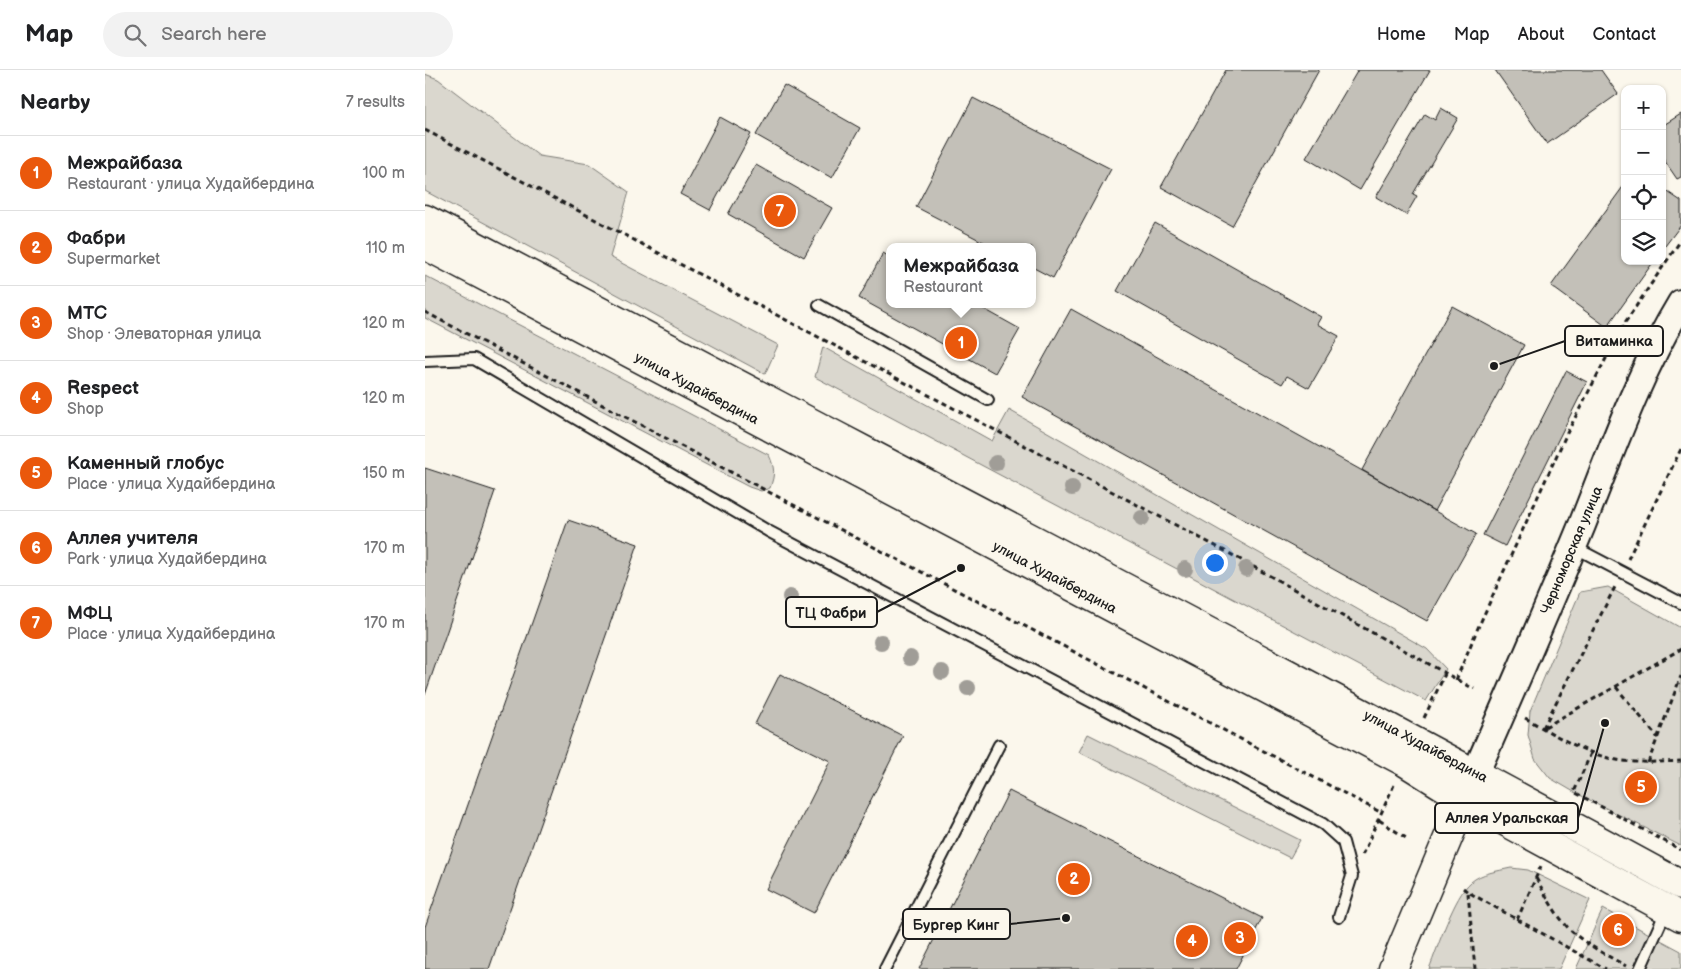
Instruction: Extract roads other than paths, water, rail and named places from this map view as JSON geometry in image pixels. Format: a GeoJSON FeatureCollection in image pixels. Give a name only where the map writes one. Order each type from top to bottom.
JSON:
{"type":"FeatureCollection","features":[{"type":"Feature","properties":{"kind":"main road","name":"улица Худайбердина"},"geometry":{"type":"LineString","coordinates":[[425,219],[1476,772],[1681,884]]}},
{"type":"Feature","properties":{"kind":"main road","name":"улица Худайбердина"},"geometry":{"type":"LineString","coordinates":[[425,245],[1405,762],[1464,798],[1674,914]]}},
{"type":"Feature","properties":{"kind":"main road","name":"Черноморская улица"},"geometry":{"type":"LineString","coordinates":[[1393,969],[1464,798],[1573,546],[1641,379],[1677,318]]}},
{"type":"Feature","properties":{"kind":"lane"},"geometry":{"type":"LineString","coordinates":[[819,305],[988,400]]}},
{"type":"Feature","properties":{"kind":"lane"},"geometry":{"type":"LineString","coordinates":[[425,360],[474,359],[768,531],[1323,824],[1343,842],[1352,876],[1339,917]]}},
{"type":"Feature","properties":{"kind":"lane"},"geometry":{"type":"LineString","coordinates":[[1573,546],[1681,602]]}},
{"type":"Feature","properties":{"kind":"lane"},"geometry":{"type":"LineString","coordinates":[[885,969],[999,745]]}},
{"type":"Feature","properties":{"kind":"lane"},"geometry":{"type":"LineString","coordinates":[[1640,969],[1674,914]]}},
{"type":"Feature","properties":{"kind":"place","name":"МФЦ"},"geometry":{"type":"Point","coordinates":[780,211]}},
{"type":"Feature","properties":{"kind":"place","name":"Межрайбаза"},"geometry":{"type":"Point","coordinates":[961,343]}},
{"type":"Feature","properties":{"kind":"place","name":"Витаминка"},"geometry":{"type":"Point","coordinates":[1494,366]}},
{"type":"Feature","properties":{"kind":"place","name":"ТЦ Фабри"},"geometry":{"type":"Point","coordinates":[961,568]}},
{"type":"Feature","properties":{"kind":"place","name":"Аллея Уральская"},"geometry":{"type":"Point","coordinates":[1605,723]}},
{"type":"Feature","properties":{"kind":"place","name":"Каменный глобус"},"geometry":{"type":"Point","coordinates":[1641,787]}},
{"type":"Feature","properties":{"kind":"place","name":"Фабри"},"geometry":{"type":"Point","coordinates":[1074,879]}},
{"type":"Feature","properties":{"kind":"place","name":"Бургер Кинг"},"geometry":{"type":"Point","coordinates":[1066,918]}},
{"type":"Feature","properties":{"kind":"place","name":"Аллея учителя"},"geometry":{"type":"Point","coordinates":[1618,930]}},
{"type":"Feature","properties":{"kind":"place","name":"МТС"},"geometry":{"type":"Point","coordinates":[1240,938]}},
{"type":"Feature","properties":{"kind":"place","name":"Respect"},"geometry":{"type":"Point","coordinates":[1192,941]}}]}
